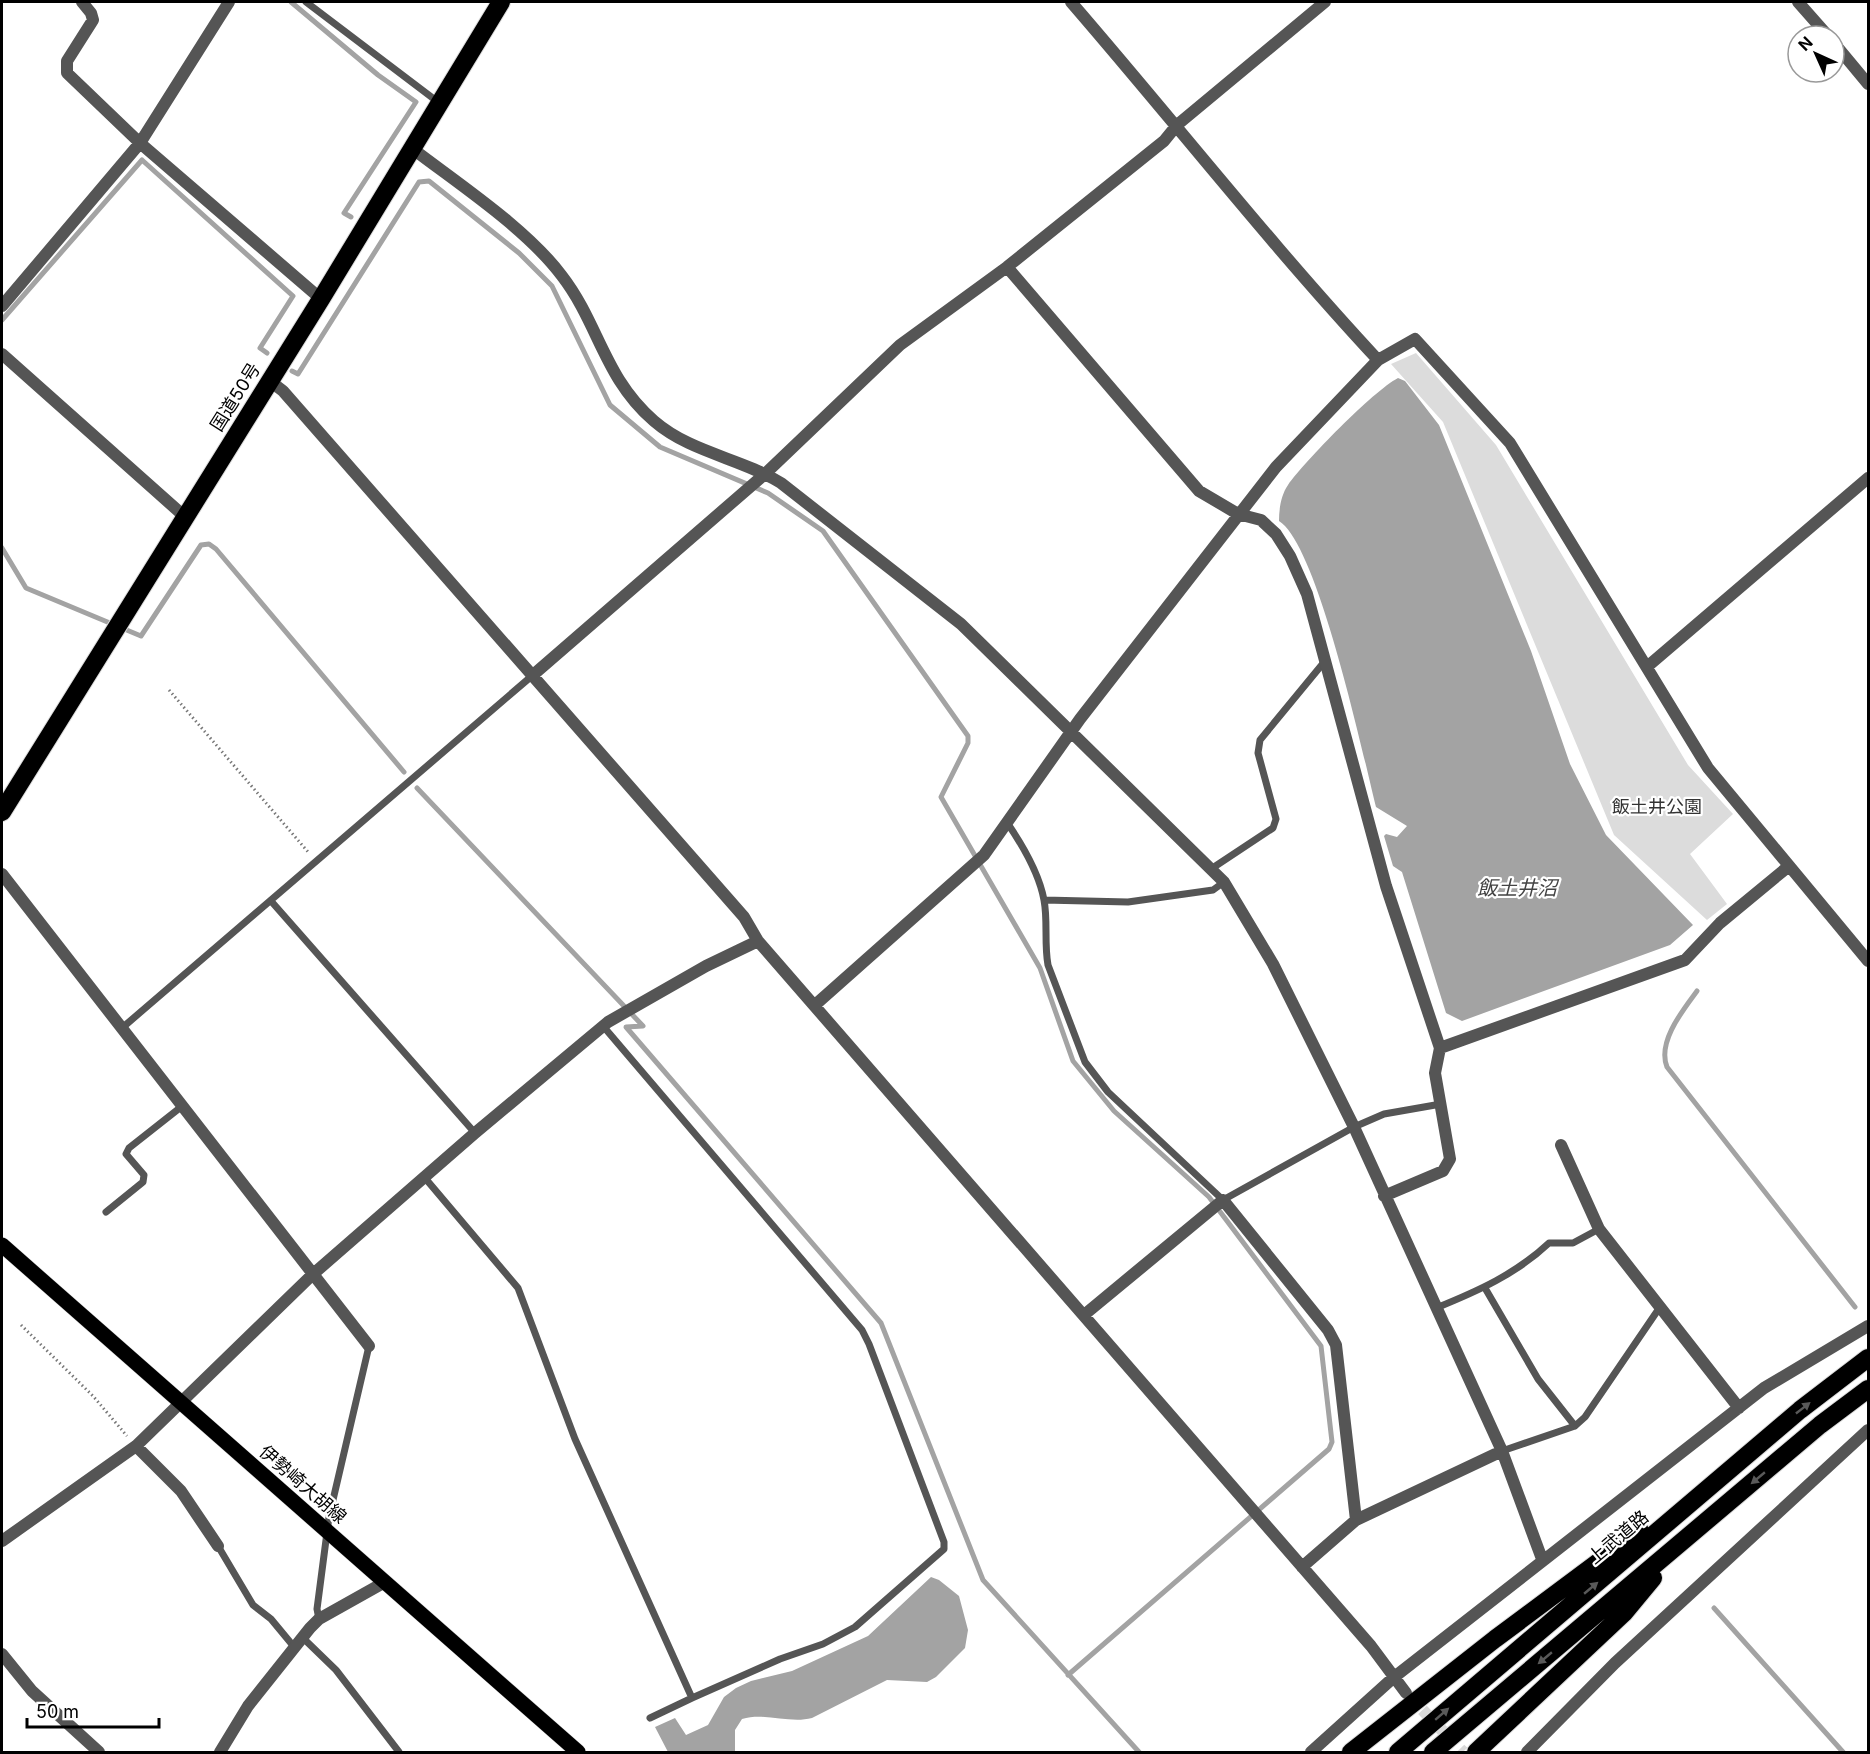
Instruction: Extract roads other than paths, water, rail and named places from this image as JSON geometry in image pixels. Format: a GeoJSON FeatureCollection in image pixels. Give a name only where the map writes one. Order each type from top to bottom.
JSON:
{"type":"FeatureCollection","features":[{"type":"Feature","properties":{"kind":"highway","name":"国道50号"},"geometry":{"type":"LineString","coordinates":[[2,812],[321,299],[501,2]]}},
{"type":"Feature","properties":{"kind":"highway","name":"上武道路"},"geometry":{"type":"LineString","coordinates":[[1398,1752],[1770,1436],[1869,1358]]}},
{"type":"Feature","properties":{"kind":"highway"},"geometry":{"type":"LineString","coordinates":[[1433,1752],[1820,1425],[1869,1389]]}},
{"type":"Feature","properties":{"kind":"highway"},"geometry":{"type":"LineString","coordinates":[[1351,1752],[1495,1639],[1770,1436]]}},
{"type":"Feature","properties":{"kind":"highway"},"geometry":{"type":"LineString","coordinates":[[1476,1752],[1624,1613],[1680,1544]]}},
{"type":"Feature","properties":{"kind":"main road","name":"伊勢崎大胡線"},"geometry":{"type":"LineString","coordinates":[[2,1245],[578,1752]]}},
{"type":"Feature","properties":{"kind":"street"},"geometry":{"type":"LineString","coordinates":[[81,2],[92,13],[93,20],[67,61],[67,72],[140,143],[321,299]]}},
{"type":"Feature","properties":{"kind":"street"},"geometry":{"type":"LineString","coordinates":[[2,306],[140,143],[229,2]]}},
{"type":"Feature","properties":{"kind":"street"},"geometry":{"type":"LineString","coordinates":[[1071,2],[1177,125],[1308,285],[1378,360]]}},
{"type":"Feature","properties":{"kind":"street"},"geometry":{"type":"LineString","coordinates":[[533,675],[766,473],[900,345],[1007,267],[1164,141],[1177,125],[1325,2]]}},
{"type":"Feature","properties":{"kind":"street"},"geometry":{"type":"LineString","coordinates":[[1798,2],[1817,24]]}},
{"type":"Feature","properties":{"kind":"street"},"geometry":{"type":"LineString","coordinates":[[1846,57],[1869,84]]}},
{"type":"Feature","properties":{"kind":"street"},"geometry":{"type":"LineString","coordinates":[[413,149],[512,226],[555,267],[573,292],[609,367],[642,410],[682,441],[766,473],[801,497],[933,599],[1022,682],[1224,882],[1273,964],[1354,1127],[1502,1451],[1542,1559]]}},
{"type":"Feature","properties":{"kind":"street"},"geometry":{"type":"LineString","coordinates":[[1007,267],[1199,491],[1238,514],[1261,520],[1276,534],[1290,556],[1307,594],[1386,886],[1440,1048],[1435,1073],[1450,1159],[1443,1171],[1384,1196]]}},
{"type":"Feature","properties":{"kind":"street"},"geometry":{"type":"LineString","coordinates":[[815,1005],[970,869],[1008,824],[1072,733],[1276,467],[1378,360],[1415,339],[1510,443],[1648,666],[1708,768],[1869,961]]}},
{"type":"Feature","properties":{"kind":"street"},"geometry":{"type":"LineString","coordinates":[[2,354],[184,516]]}},
{"type":"Feature","properties":{"kind":"street"},"geometry":{"type":"LineString","coordinates":[[270,381],[283,391],[744,917],[758,941],[1371,1646],[1406,1693]]}},
{"type":"Feature","properties":{"kind":"street"},"geometry":{"type":"LineString","coordinates":[[1648,666],[1869,478]]}},
{"type":"Feature","properties":{"kind":"street"},"geometry":{"type":"LineString","coordinates":[[1440,1048],[1685,960],[1720,923],[1790,866]]}},
{"type":"Feature","properties":{"kind":"street"},"geometry":{"type":"LineString","coordinates":[[2,874],[369,1346]]}},
{"type":"Feature","properties":{"kind":"street"},"geometry":{"type":"LineString","coordinates":[[2,1541],[136,1446],[312,1275],[475,1133],[603,1026],[621,1013],[758,941]]}},
{"type":"Feature","properties":{"kind":"street"},"geometry":{"type":"LineString","coordinates":[[1561,1145],[1599,1229],[1739,1408]]}},
{"type":"Feature","properties":{"kind":"street"},"geometry":{"type":"LineString","coordinates":[[1084,1315],[1222,1200],[1328,1330],[1335,1346],[1356,1520]]}},
{"type":"Feature","properties":{"kind":"street"},"geometry":{"type":"LineString","coordinates":[[1311,1752],[1393,1678],[1542,1559],[1764,1388],[1869,1326]]}},
{"type":"Feature","properties":{"kind":"street"},"geometry":{"type":"LineString","coordinates":[[1527,1752],[1615,1663],[1869,1430]]}},
{"type":"Feature","properties":{"kind":"street"},"geometry":{"type":"LineString","coordinates":[[136,1446],[181,1491],[218,1546]]}},
{"type":"Feature","properties":{"kind":"street"},"geometry":{"type":"LineString","coordinates":[[1302,1567],[1356,1520],[1502,1451]]}},
{"type":"Feature","properties":{"kind":"street"},"geometry":{"type":"LineString","coordinates":[[220,1752],[248,1706],[319,1619],[385,1582]]}},
{"type":"Feature","properties":{"kind":"street"},"geometry":{"type":"LineString","coordinates":[[2,1654],[32,1691],[99,1752]]}},
{"type":"Feature","properties":{"kind":"lane"},"geometry":{"type":"LineString","coordinates":[[306,2],[440,103]]}},
{"type":"Feature","properties":{"kind":"lane"},"geometry":{"type":"LineString","coordinates":[[1211,869],[1273,828],[1276,819],[1257,753],[1260,740],[1326,661]]}},
{"type":"Feature","properties":{"kind":"lane"},"geometry":{"type":"LineString","coordinates":[[122,1028],[533,675]]}},
{"type":"Feature","properties":{"kind":"lane"},"geometry":{"type":"LineString","coordinates":[[1008,824],[1022,846],[1044,900],[1045,949],[1048,965],[1085,1062],[1108,1092],[1222,1200],[1354,1127],[1384,1114],[1440,1104]]}},
{"type":"Feature","properties":{"kind":"lane"},"geometry":{"type":"LineString","coordinates":[[1044,900],[1128,902],[1213,890],[1224,882]]}},
{"type":"Feature","properties":{"kind":"lane"},"geometry":{"type":"LineString","coordinates":[[271,901],[475,1133]]}},
{"type":"Feature","properties":{"kind":"lane"},"geometry":{"type":"LineString","coordinates":[[603,1026],[862,1330],[879,1365],[944,1542],[944,1549],[855,1627],[823,1644],[780,1659],[650,1718]]}},
{"type":"Feature","properties":{"kind":"lane"},"geometry":{"type":"LineString","coordinates":[[106,1212],[143,1182],[144,1175],[126,1154],[129,1148],[181,1107]]}},
{"type":"Feature","properties":{"kind":"lane"},"geometry":{"type":"LineString","coordinates":[[425,1178],[518,1288],[575,1439],[692,1698]]}},
{"type":"Feature","properties":{"kind":"lane"},"geometry":{"type":"LineString","coordinates":[[1436,1308],[1485,1288],[1532,1259],[1550,1243],[1573,1243],[1599,1229]]}},
{"type":"Feature","properties":{"kind":"lane"},"geometry":{"type":"LineString","coordinates":[[1485,1288],[1538,1379],[1575,1426]]}},
{"type":"Feature","properties":{"kind":"lane"},"geometry":{"type":"LineString","coordinates":[[1502,1451],[1575,1426],[1585,1417],[1660,1306]]}},
{"type":"Feature","properties":{"kind":"lane"},"geometry":{"type":"LineString","coordinates":[[319,1619],[317,1609],[327,1532],[369,1346]]}},
{"type":"Feature","properties":{"kind":"lane"},"geometry":{"type":"LineString","coordinates":[[218,1546],[253,1605],[336,1670],[399,1752]]}},
{"type":"Feature","properties":{"kind":"water","name":"飯土井沼"},"geometry":{"type":"Polygon","coordinates":[[[1398,378],[1405,381],[1439,425],[1531,651],[1570,764],[1606,835],[1693,925],[1670,945],[1462,1021],[1446,1013],[1402,872],[1393,866],[1384,836],[1386,834],[1397,837],[1407,826],[1376,807],[1350,700],[1323,608],[1309,568],[1294,538],[1279,521],[1284,493],[1297,474],[1357,411],[1398,378]]]}},
{"type":"Feature","properties":{"kind":"water"},"geometry":{"type":"Polygon","coordinates":[[[931,1577],[939,1580],[959,1596],[968,1630],[965,1648],[936,1677],[927,1682],[887,1680],[812,1718],[795,1720],[751,1717],[742,1719],[735,1730],[735,1752],[668,1752],[655,1727],[675,1718],[686,1735],[708,1725],[724,1697],[736,1688],[751,1681],[792,1671],[868,1636],[931,1577]]]}},
{"type":"Feature","properties":{"kind":"waterway"},"geometry":{"type":"LineString","coordinates":[[291,2],[378,75],[416,102],[344,213],[351,217]]}},
{"type":"Feature","properties":{"kind":"waterway"},"geometry":{"type":"LineString","coordinates":[[2,320],[142,160],[293,296],[260,348],[267,353]]}},
{"type":"Feature","properties":{"kind":"waterway"},"geometry":{"type":"LineString","coordinates":[[292,371],[298,374],[419,182],[429,181],[519,253],[552,286],[610,405],[660,447],[768,493],[823,531],[968,736],[968,743],[941,797],[1040,968],[1073,1061],[1114,1111],[1209,1197],[1321,1346],[1332,1442],[1329,1449],[1068,1675]]}},
{"type":"Feature","properties":{"kind":"waterway"},"geometry":{"type":"LineString","coordinates":[[2,548],[26,588],[141,636],[201,545],[209,544],[216,549],[404,772]]}},
{"type":"Feature","properties":{"kind":"waterway"},"geometry":{"type":"LineString","coordinates":[[417,788],[643,1026],[626,1027],[881,1323],[983,1580],[1139,1752]]}},
{"type":"Feature","properties":{"kind":"waterway"},"geometry":{"type":"LineString","coordinates":[[1697,991],[1668,1037],[1665,1057],[1667,1067],[1855,1307]]}},
{"type":"Feature","properties":{"kind":"waterway"},"geometry":{"type":"LineString","coordinates":[[1714,1608],[1843,1752]]}},
{"type":"Feature","properties":{"kind":"tunnel"},"geometry":{"type":"LineString","coordinates":[[1410,1697],[1463,1752]]}},
{"type":"Feature","properties":{"kind":"park label","name":"飯土井公園"},"geometry":{"type":"Point","coordinates":[1657,806]}}]}
